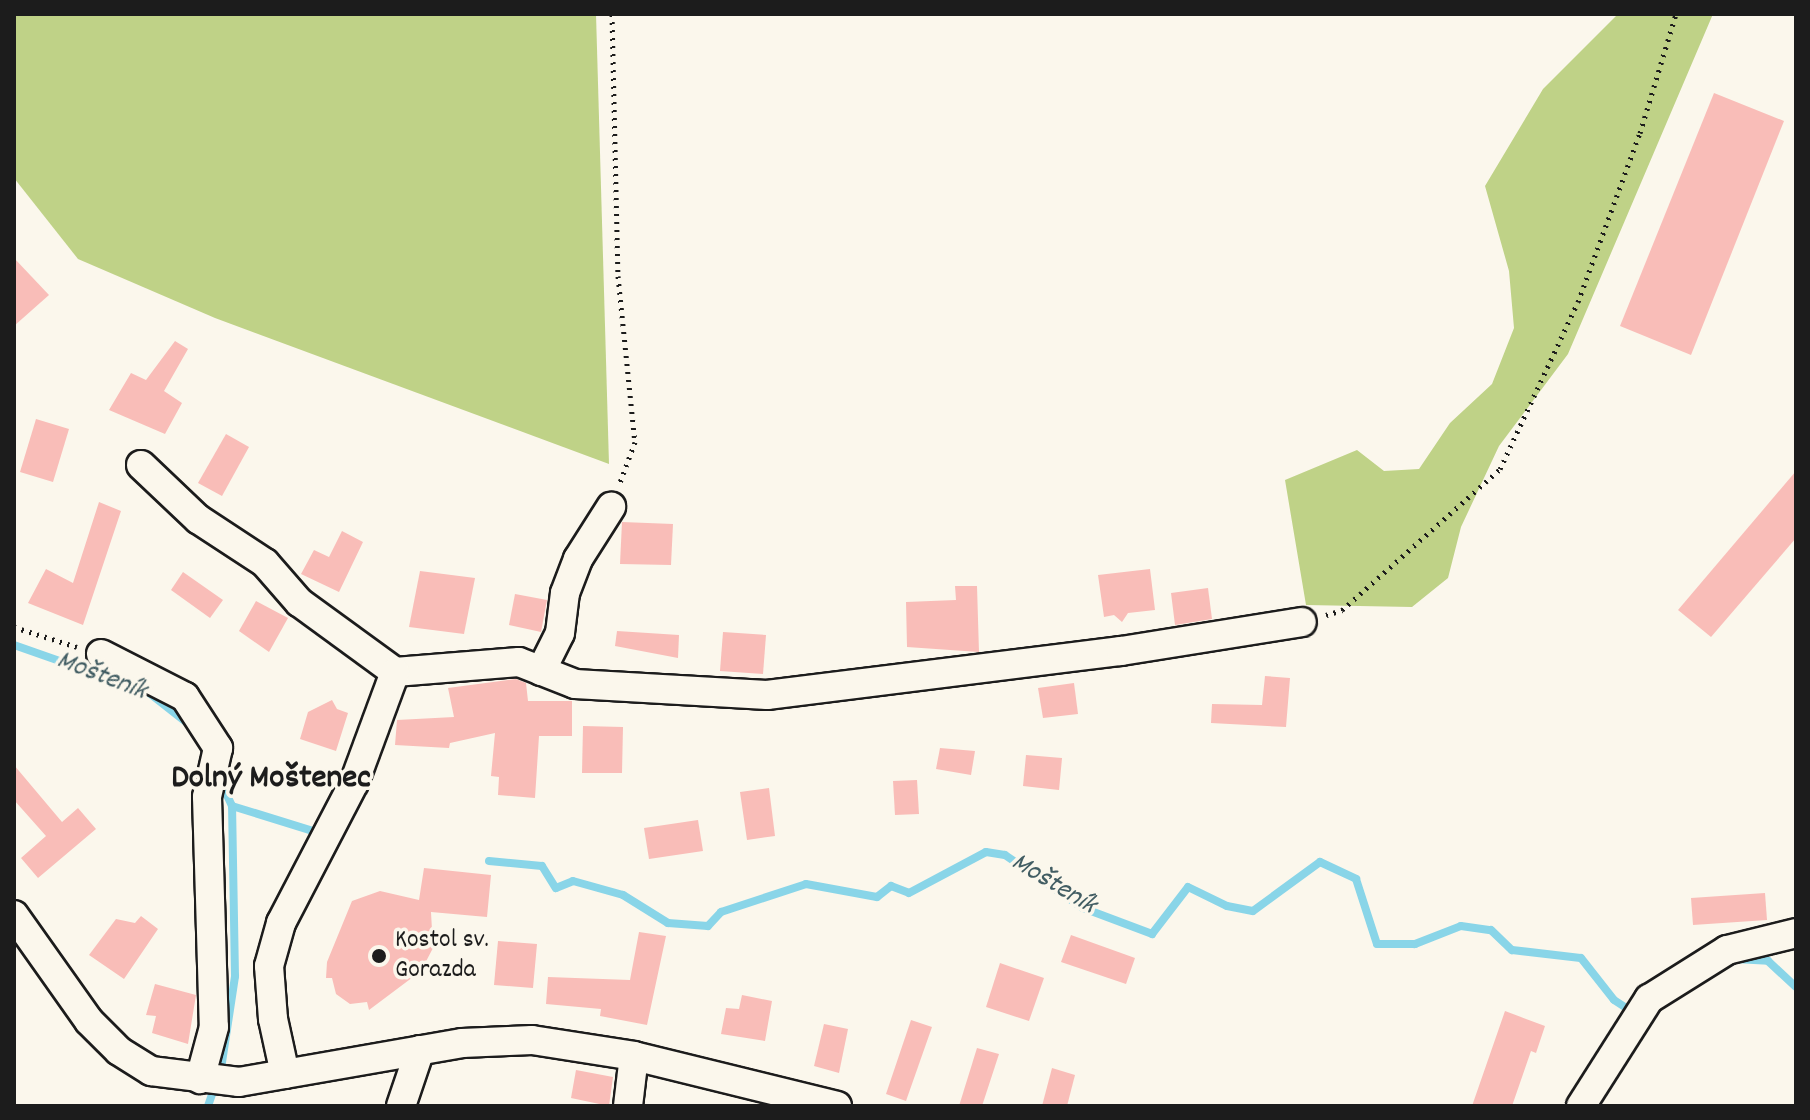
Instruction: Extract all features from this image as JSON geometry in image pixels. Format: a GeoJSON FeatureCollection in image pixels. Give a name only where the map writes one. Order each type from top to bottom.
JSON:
{"type":"FeatureCollection","features":[{"type":"Feature","properties":{"kind":"street"},"geometry":{"type":"LineString","coordinates":[[141,465],[198,519],[265,563],[299,602],[395,672],[519,662],[575,684],[767,695],[1121,651],[1302,622]]}},
{"type":"Feature","properties":{"kind":"street"},"geometry":{"type":"LineString","coordinates":[[541,671],[560,633],[565,593],[578,559],[611,507]]}},
{"type":"Feature","properties":{"kind":"street"},"geometry":{"type":"LineString","coordinates":[[101,654],[185,697],[218,748],[207,797],[214,1027],[200,1079]]}},
{"type":"Feature","properties":{"kind":"street"},"geometry":{"type":"LineString","coordinates":[[285,1074],[273,1019],[269,966],[281,923],[328,835],[395,672]]}},
{"type":"Feature","properties":{"kind":"street"},"geometry":{"type":"LineString","coordinates":[[14,915],[81,1010],[119,1051],[151,1071],[200,1079],[232,1090],[285,1074],[420,1050],[532,1040],[634,1056],[837,1106]]}},
{"type":"Feature","properties":{"kind":"street"},"geometry":{"type":"LineString","coordinates":[[1581,1106],[1643,1008],[1727,950],[1796,933]]}},
{"type":"Feature","properties":{"kind":"street"},"geometry":{"type":"LineString","coordinates":[[401,1106],[420,1050]]}},
{"type":"Feature","properties":{"kind":"street"},"geometry":{"type":"LineString","coordinates":[[628,1106],[634,1056]]}},
{"type":"Feature","properties":{"kind":"path"},"geometry":{"type":"LineString","coordinates":[[611,507],[635,442],[618,276],[612,14]]}},
{"type":"Feature","properties":{"kind":"path"},"geometry":{"type":"LineString","coordinates":[[1302,622],[1342,610],[1500,469],[1578,302],[1640,133],[1676,14]]}},
{"type":"Feature","properties":{"kind":"path"},"geometry":{"type":"LineString","coordinates":[[14,627],[101,654]]}},
{"type":"Feature","properties":{"kind":"green space"},"geometry":{"type":"Polygon","coordinates":[[[14,14],[596,14],[609,464],[215,318],[78,259],[14,178],[14,14]]]}},
{"type":"Feature","properties":{"kind":"green space"},"geometry":{"type":"Polygon","coordinates":[[[1618,14],[1713,14],[1568,354],[1499,446],[1461,527],[1448,578],[1412,607],[1306,605],[1285,480],[1357,450],[1384,471],[1419,469],[1450,423],[1492,384],[1514,328],[1509,271],[1485,186],[1543,89],[1618,14]]]}},
{"type":"Feature","properties":{"kind":"building"},"geometry":{"type":"Polygon","coordinates":[[[1714,93],[1784,121],[1691,355],[1620,326],[1714,93]]]}},
{"type":"Feature","properties":{"kind":"building"},"geometry":{"type":"Polygon","coordinates":[[[14,258],[49,295],[14,326],[14,258]]]}},
{"type":"Feature","properties":{"kind":"building"},"geometry":{"type":"Polygon","coordinates":[[[175,341],[188,349],[164,391],[182,403],[165,434],[109,410],[131,373],[146,380],[175,341]]]}},
{"type":"Feature","properties":{"kind":"building"},"geometry":{"type":"Polygon","coordinates":[[[36,419],[69,429],[53,482],[20,472],[36,419]]]}},
{"type":"Feature","properties":{"kind":"building"},"geometry":{"type":"Polygon","coordinates":[[[226,434],[249,447],[222,496],[198,483],[226,434]]]}},
{"type":"Feature","properties":{"kind":"building"},"geometry":{"type":"Polygon","coordinates":[[[1796,471],[1796,538],[1711,637],[1678,610],[1796,471]]]}},
{"type":"Feature","properties":{"kind":"building"},"geometry":{"type":"Polygon","coordinates":[[[99,502],[121,511],[83,625],[28,603],[46,569],[73,583],[99,502]]]}},
{"type":"Feature","properties":{"kind":"building"},"geometry":{"type":"Polygon","coordinates":[[[622,522],[673,524],[671,565],[620,564],[622,522]]]}},
{"type":"Feature","properties":{"kind":"building"},"geometry":{"type":"Polygon","coordinates":[[[342,531],[363,542],[339,592],[301,574],[314,550],[329,557],[342,531]]]}},
{"type":"Feature","properties":{"kind":"building"},"geometry":{"type":"Polygon","coordinates":[[[1150,569],[1155,610],[1128,613],[1122,622],[1114,615],[1104,617],[1098,575],[1150,569]]]}},
{"type":"Feature","properties":{"kind":"building"},"geometry":{"type":"Polygon","coordinates":[[[420,571],[475,578],[464,634],[409,627],[420,571]]]}},
{"type":"Feature","properties":{"kind":"building"},"geometry":{"type":"Polygon","coordinates":[[[183,572],[223,600],[210,618],[171,590],[183,572]]]}},
{"type":"Feature","properties":{"kind":"building"},"geometry":{"type":"Polygon","coordinates":[[[955,586],[977,586],[979,652],[907,647],[906,602],[956,600],[955,586]]]}},
{"type":"Feature","properties":{"kind":"building"},"geometry":{"type":"Polygon","coordinates":[[[1208,588],[1212,619],[1175,625],[1171,593],[1208,588]]]}},
{"type":"Feature","properties":{"kind":"building"},"geometry":{"type":"Polygon","coordinates":[[[515,594],[547,600],[541,632],[509,625],[515,594]]]}},
{"type":"Feature","properties":{"kind":"building"},"geometry":{"type":"Polygon","coordinates":[[[256,601],[288,618],[269,652],[239,631],[256,601]]]}},
{"type":"Feature","properties":{"kind":"building"},"geometry":{"type":"Polygon","coordinates":[[[617,631],[679,635],[678,658],[615,646],[617,631]]]}},
{"type":"Feature","properties":{"kind":"building"},"geometry":{"type":"Polygon","coordinates":[[[723,632],[766,635],[763,674],[720,671],[723,632]]]}},
{"type":"Feature","properties":{"kind":"building"},"geometry":{"type":"Polygon","coordinates":[[[1265,676],[1290,678],[1286,727],[1211,723],[1212,704],[1262,705],[1265,676]]]}},
{"type":"Feature","properties":{"kind":"building"},"geometry":{"type":"Polygon","coordinates":[[[516,679],[526,683],[528,701],[572,701],[572,736],[539,736],[535,798],[498,795],[499,777],[491,776],[495,733],[450,743],[449,748],[395,745],[397,720],[454,717],[448,688],[516,679]]]}},
{"type":"Feature","properties":{"kind":"building"},"geometry":{"type":"Polygon","coordinates":[[[1074,683],[1078,714],[1043,718],[1038,688],[1074,683]]]}},
{"type":"Feature","properties":{"kind":"building"},"geometry":{"type":"Polygon","coordinates":[[[332,700],[337,709],[348,713],[336,751],[300,739],[308,712],[332,700]]]}},
{"type":"Feature","properties":{"kind":"building"},"geometry":{"type":"Polygon","coordinates":[[[583,726],[623,727],[622,773],[582,773],[583,726]]]}},
{"type":"Feature","properties":{"kind":"building"},"geometry":{"type":"Polygon","coordinates":[[[940,748],[975,751],[971,775],[936,769],[940,748]]]}},
{"type":"Feature","properties":{"kind":"building"},"geometry":{"type":"Polygon","coordinates":[[[1026,755],[1062,758],[1059,790],[1023,786],[1026,755]]]}},
{"type":"Feature","properties":{"kind":"building"},"geometry":{"type":"Polygon","coordinates":[[[14,765],[62,822],[78,808],[96,829],[38,878],[21,858],[46,836],[14,800],[14,765]]]}},
{"type":"Feature","properties":{"kind":"building"},"geometry":{"type":"Polygon","coordinates":[[[917,780],[919,814],[895,815],[893,781],[917,780]]]}},
{"type":"Feature","properties":{"kind":"building"},"geometry":{"type":"Polygon","coordinates":[[[769,788],[775,836],[747,840],[740,792],[769,788]]]}},
{"type":"Feature","properties":{"kind":"building"},"geometry":{"type":"Polygon","coordinates":[[[698,820],[703,851],[649,859],[644,828],[698,820]]]}},
{"type":"Feature","properties":{"kind":"building","name":"Kostol sv. Gorazda"},"geometry":{"type":"Polygon","coordinates":[[[424,868],[491,875],[487,917],[431,912],[433,948],[421,971],[369,1010],[367,1002],[350,1004],[336,994],[332,978],[326,978],[327,962],[352,901],[380,891],[419,900],[424,868]]]}},
{"type":"Feature","properties":{"kind":"building"},"geometry":{"type":"Polygon","coordinates":[[[1765,893],[1767,920],[1693,925],[1691,898],[1765,893]]]}},
{"type":"Feature","properties":{"kind":"building"},"geometry":{"type":"Polygon","coordinates":[[[141,916],[158,929],[124,979],[89,955],[116,919],[135,923],[141,916]]]}},
{"type":"Feature","properties":{"kind":"building"},"geometry":{"type":"Polygon","coordinates":[[[639,932],[666,936],[647,1025],[600,1016],[601,1009],[546,1004],[548,977],[630,980],[639,932]]]}},
{"type":"Feature","properties":{"kind":"building"},"geometry":{"type":"Polygon","coordinates":[[[1071,935],[1135,958],[1126,984],[1061,962],[1071,935]]]}},
{"type":"Feature","properties":{"kind":"building"},"geometry":{"type":"Polygon","coordinates":[[[498,941],[537,944],[533,988],[494,985],[498,941]]]}},
{"type":"Feature","properties":{"kind":"building"},"geometry":{"type":"Polygon","coordinates":[[[1000,963],[1044,978],[1029,1021],[986,1007],[1000,963]]]}},
{"type":"Feature","properties":{"kind":"building"},"geometry":{"type":"Polygon","coordinates":[[[155,984],[196,995],[188,1044],[152,1033],[156,1016],[146,1015],[155,984]]]}},
{"type":"Feature","properties":{"kind":"building"},"geometry":{"type":"Polygon","coordinates":[[[742,995],[772,1001],[765,1041],[721,1034],[726,1008],[739,1009],[742,995]]]}},
{"type":"Feature","properties":{"kind":"building"},"geometry":{"type":"Polygon","coordinates":[[[1505,1011],[1545,1026],[1536,1053],[1531,1051],[1512,1106],[1472,1106],[1505,1011]]]}},
{"type":"Feature","properties":{"kind":"building"},"geometry":{"type":"Polygon","coordinates":[[[911,1020],[932,1027],[906,1101],[886,1094],[911,1020]]]}},
{"type":"Feature","properties":{"kind":"building"},"geometry":{"type":"Polygon","coordinates":[[[824,1024],[848,1029],[839,1073],[814,1066],[824,1024]]]}},
{"type":"Feature","properties":{"kind":"building"},"geometry":{"type":"Polygon","coordinates":[[[977,1048],[999,1054],[982,1106],[959,1106],[977,1048]]]}},
{"type":"Feature","properties":{"kind":"building"},"geometry":{"type":"Polygon","coordinates":[[[1052,1068],[1075,1075],[1067,1106],[1042,1106],[1052,1068]]]}},
{"type":"Feature","properties":{"kind":"building"},"geometry":{"type":"Polygon","coordinates":[[[576,1070],[613,1077],[609,1106],[571,1098],[576,1070]]]}},
{"type":"Feature","properties":{"kind":"waterway","name":"Mošteník"},"geometry":{"type":"LineString","coordinates":[[14,645],[148,692],[190,725]]}},
{"type":"Feature","properties":{"kind":"waterway","name":"Mošteník"},"geometry":{"type":"LineString","coordinates":[[219,778],[232,806],[319,833]]}},
{"type":"Feature","properties":{"kind":"waterway"},"geometry":{"type":"LineString","coordinates":[[208,1106],[221,1069],[235,976],[232,806]]}},
{"type":"Feature","properties":{"kind":"waterway","name":"Mošteník"},"geometry":{"type":"LineString","coordinates":[[489,861],[542,866],[556,888],[573,881],[623,895],[668,923],[708,926],[721,912],[806,884],[877,897],[891,886],[909,893],[986,852],[1005,855],[1083,908],[1152,934],[1188,887],[1227,906],[1253,911],[1320,862],[1356,879],[1377,944],[1415,944],[1461,926],[1491,930],[1512,950],[1581,958],[1614,1000],[1628,1009],[1633,1005]]}},
{"type":"Feature","properties":{"kind":"waterway","name":"Mošteník"},"geometry":{"type":"LineString","coordinates":[[1735,959],[1768,961],[1796,987]]}},
{"type":"Feature","properties":{"kind":"place","name":"Kostol sv. Gorazda"},"geometry":{"type":"Point","coordinates":[379,956]}},
{"type":"Feature","properties":{"kind":"district","name":"Dolný Moštenec"},"geometry":{"type":"Point","coordinates":[271,780]}}]}
